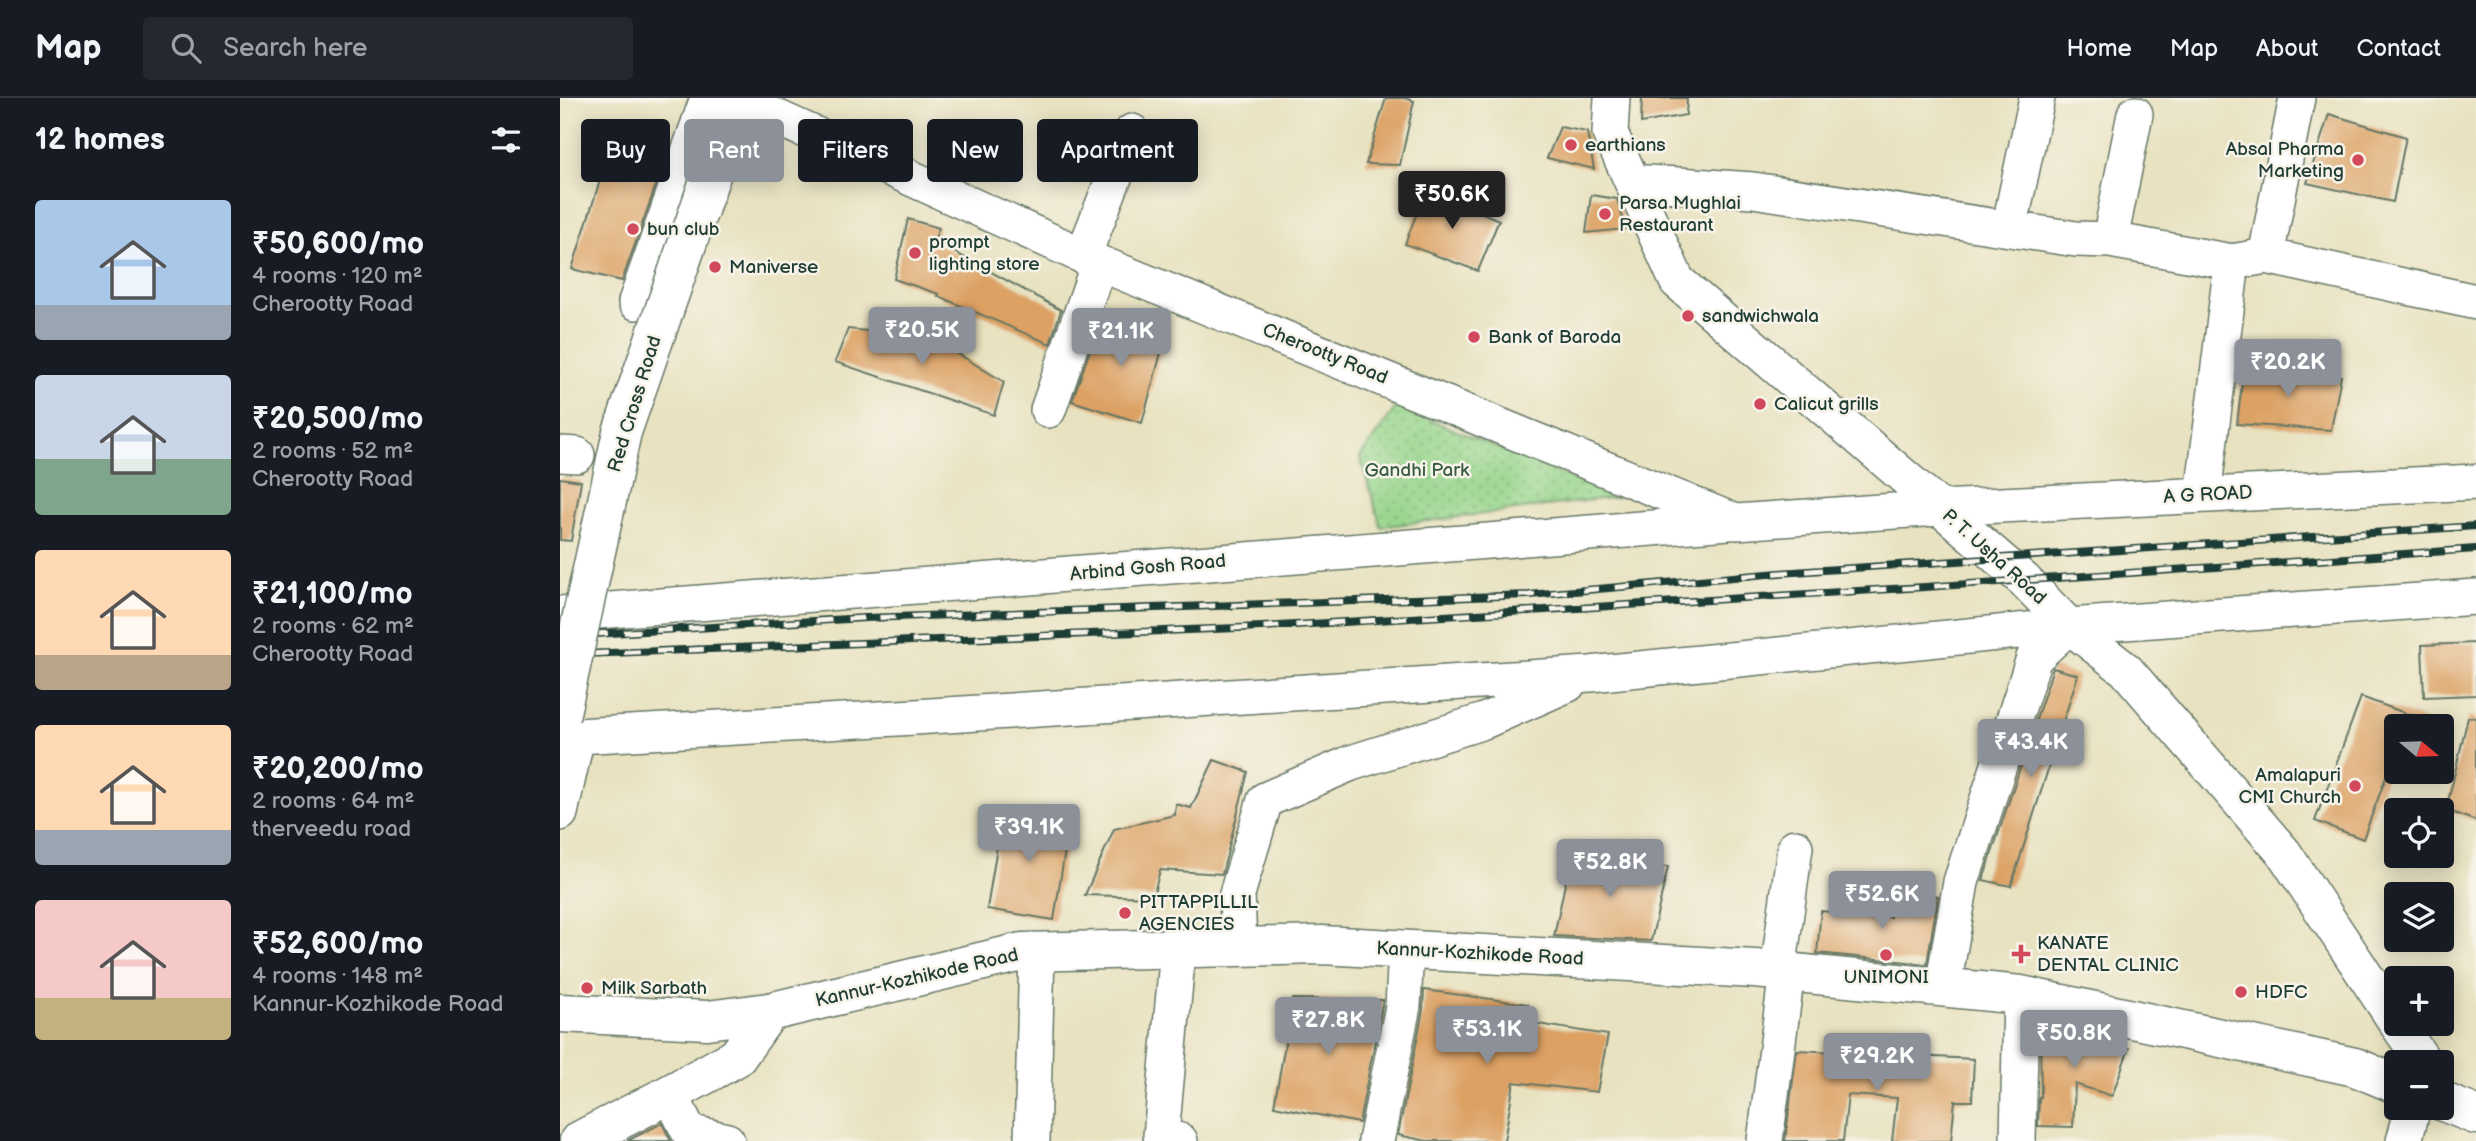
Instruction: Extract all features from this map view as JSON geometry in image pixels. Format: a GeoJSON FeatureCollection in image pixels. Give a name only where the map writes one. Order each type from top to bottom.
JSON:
{"type":"FeatureCollection","features":[{"type":"Feature","properties":{"kind":"main road","name":"Red Cross Road"},"geometry":{"type":"LineString","coordinates":[[560,717],[622,432],[718,155],[733,98]]}},
{"type":"Feature","properties":{"kind":"main road","name":"Kannur-Kozhikode Road"},"geometry":{"type":"LineString","coordinates":[[560,1013],[707,1020],[769,1013],[1022,952],[1322,945],[1783,972],[2021,995],[2355,1067],[2384,1079]]}},
{"type":"Feature","properties":{"kind":"main road"},"geometry":{"type":"LineString","coordinates":[[579,1141],[737,1056],[769,1013]]}},
{"type":"Feature","properties":{"kind":"street"},"geometry":{"type":"LineString","coordinates":[[636,302],[708,98]]}},
{"type":"Feature","properties":{"kind":"street","name":"Cherootty Road"},"geometry":{"type":"LineString","coordinates":[[733,98],[1091,259],[1736,522],[1939,508]]}},
{"type":"Feature","properties":{"kind":"street"},"geometry":{"type":"LineString","coordinates":[[2008,229],[2037,98]]}},
{"type":"Feature","properties":{"kind":"street"},"geometry":{"type":"LineString","coordinates":[[2266,256],[2297,98]]}},
{"type":"Feature","properties":{"kind":"street","name":"P. T. Usha Road"},"geometry":{"type":"LineString","coordinates":[[1604,100],[1611,133],[1677,281],[2024,580],[2069,626],[2126,670],[2284,853],[2384,1005]]}},
{"type":"Feature","properties":{"kind":"street"},"geometry":{"type":"LineString","coordinates":[[2110,240],[2135,114]]}},
{"type":"Feature","properties":{"kind":"street"},"geometry":{"type":"LineString","coordinates":[[1048,410],[1116,182]]}},
{"type":"Feature","properties":{"kind":"street"},"geometry":{"type":"LineString","coordinates":[[1633,182],[1753,190],[2076,239],[2110,240],[2232,262],[2266,256],[2476,302]]}},
{"type":"Feature","properties":{"kind":"street"},"geometry":{"type":"LineString","coordinates":[[2203,495],[2232,262]]}},
{"type":"Feature","properties":{"kind":"street","name":"A G ROAD"},"geometry":{"type":"LineString","coordinates":[[1939,508],[2476,482]]}},
{"type":"Feature","properties":{"kind":"street","name":"Arbind Gosh Road"},"geometry":{"type":"LineString","coordinates":[[560,614],[1736,522]]}},
{"type":"Feature","properties":{"kind":"street"},"geometry":{"type":"LineString","coordinates":[[560,813],[578,736],[915,718],[1590,674],[2069,626],[2476,597]]}},
{"type":"Feature","properties":{"kind":"street"},"geometry":{"type":"LineString","coordinates":[[1943,987],[1961,882],[2034,658],[2069,626]]}},
{"type":"Feature","properties":{"kind":"street"},"geometry":{"type":"LineString","coordinates":[[1239,947],[1237,894],[1265,800],[1351,763],[1483,721],[1590,674]]}},
{"type":"Feature","properties":{"kind":"street"},"geometry":{"type":"LineString","coordinates":[[1765,1141],[1795,846]]}},
{"type":"Feature","properties":{"kind":"street"},"geometry":{"type":"LineString","coordinates":[[1178,949],[1161,1136],[1180,1141]]}},
{"type":"Feature","properties":{"kind":"street"},"geometry":{"type":"LineString","coordinates":[[1376,1141],[1403,1006],[1406,950]]}},
{"type":"Feature","properties":{"kind":"street"},"geometry":{"type":"LineString","coordinates":[[1032,1141],[1037,952]]}},
{"type":"Feature","properties":{"kind":"street"},"geometry":{"type":"LineString","coordinates":[[2018,1141],[2021,995]]}},
{"type":"Feature","properties":{"kind":"street"},"geometry":{"type":"LineString","coordinates":[[670,1094],[689,1132],[727,1141]]}},
{"type":"Feature","properties":{"kind":"street"},"geometry":{"type":"LineString","coordinates":[[2404,1141],[2410,1120]]}},
{"type":"Feature","properties":{"kind":"green space","name":"Gandhi Park"},"geometry":{"type":"Polygon","coordinates":[[[1397,406],[1617,497],[1381,527],[1360,457],[1397,406]]]}},
{"type":"Feature","properties":{"kind":"building"},"geometry":{"type":"Polygon","coordinates":[[[1386,98],[1414,101],[1400,165],[1366,164],[1386,98]]]}},
{"type":"Feature","properties":{"kind":"building"},"geometry":{"type":"Polygon","coordinates":[[[1642,98],[1687,98],[1686,115],[1641,123],[1642,98]]]}},
{"type":"Feature","properties":{"kind":"building","name":"Absal Pharma Marketing"},"geometry":{"type":"Polygon","coordinates":[[[2329,114],[2406,137],[2393,202],[2307,183],[2329,114]]]}},
{"type":"Feature","properties":{"kind":"building","name":"earthians"},"geometry":{"type":"Polygon","coordinates":[[[1560,127],[1587,132],[1594,169],[1547,158],[1560,127]]]}},
{"type":"Feature","properties":{"kind":"building"},"geometry":{"type":"Polygon","coordinates":[[[599,182],[657,182],[622,281],[572,269],[599,182]]]}},
{"type":"Feature","properties":{"kind":"building"},"geometry":{"type":"Polygon","coordinates":[[[1426,189],[1499,220],[1478,271],[1405,244],[1426,189]]]}},
{"type":"Feature","properties":{"kind":"building","name":"Parsa Mughlai Restaurant"},"geometry":{"type":"Polygon","coordinates":[[[1591,195],[1617,199],[1626,229],[1586,233],[1591,195]]]}},
{"type":"Feature","properties":{"kind":"building"},"geometry":{"type":"Polygon","coordinates":[[[908,219],[939,228],[934,241],[1061,310],[1050,344],[938,296],[939,294],[894,279],[908,219]]]}},
{"type":"Feature","properties":{"kind":"building"},"geometry":{"type":"Polygon","coordinates":[[[1104,311],[1166,334],[1142,423],[1072,401],[1104,311]]]}},
{"type":"Feature","properties":{"kind":"building"},"geometry":{"type":"Polygon","coordinates":[[[848,329],[932,338],[1004,382],[994,415],[835,362],[848,329]]]}},
{"type":"Feature","properties":{"kind":"building"},"geometry":{"type":"Polygon","coordinates":[[[2244,367],[2341,376],[2331,430],[2237,424],[2244,367]]]}},
{"type":"Feature","properties":{"kind":"building"},"geometry":{"type":"Polygon","coordinates":[[[560,478],[581,481],[571,541],[560,540],[560,478]]]}},
{"type":"Feature","properties":{"kind":"building"},"geometry":{"type":"Polygon","coordinates":[[[2476,643],[2476,695],[2424,697],[2422,645],[2476,643]]]}},
{"type":"Feature","properties":{"kind":"building"},"geometry":{"type":"Polygon","coordinates":[[[2053,668],[2078,675],[2011,886],[1983,880],[2053,668]]]}},
{"type":"Feature","properties":{"kind":"building","name":"Amalapuri CMI Church"},"geometry":{"type":"Polygon","coordinates":[[[2361,697],[2408,714],[2384,714],[2384,782],[2363,839],[2315,821],[2361,697]]]}},
{"type":"Feature","properties":{"kind":"building"},"geometry":{"type":"Polygon","coordinates":[[[2468,717],[2476,718],[2476,821],[2454,813],[2454,798],[2449,798],[2468,717]]]}},
{"type":"Feature","properties":{"kind":"building"},"geometry":{"type":"Polygon","coordinates":[[[1214,760],[1248,772],[1222,874],[1160,870],[1153,897],[1085,895],[1114,829],[1175,815],[1176,804],[1191,808],[1214,760]]]}},
{"type":"Feature","properties":{"kind":"building"},"geometry":{"type":"Polygon","coordinates":[[[1003,809],[1070,819],[1054,920],[987,909],[1003,809]]]}},
{"type":"Feature","properties":{"kind":"building"},"geometry":{"type":"Polygon","coordinates":[[[1572,851],[1668,867],[1651,941],[1554,936],[1572,851]]]}},
{"type":"Feature","properties":{"kind":"building"},"geometry":{"type":"Polygon","coordinates":[[[1893,892],[1938,896],[1927,964],[1817,953],[1821,911],[1890,917],[1893,892]]]}},
{"type":"Feature","properties":{"kind":"building"},"geometry":{"type":"Polygon","coordinates":[[[1424,990],[1528,1004],[1525,1022],[1608,1035],[1597,1092],[1514,1082],[1504,1141],[1427,1141],[1398,1135],[1423,1010],[1424,990]]]}},
{"type":"Feature","properties":{"kind":"building"},"geometry":{"type":"Polygon","coordinates":[[[1293,999],[1383,1000],[1359,1123],[1274,1106],[1293,999]]]}},
{"type":"Feature","properties":{"kind":"building"},"geometry":{"type":"Polygon","coordinates":[[[2043,1022],[2072,1028],[2129,1048],[2112,1096],[2075,1084],[2073,1127],[2038,1126],[2041,1097],[2040,1026],[2043,1022]]]}},
{"type":"Feature","properties":{"kind":"building"},"geometry":{"type":"Polygon","coordinates":[[[1797,1050],[1974,1059],[1972,1101],[1955,1101],[1951,1141],[1892,1141],[1897,1098],[1848,1095],[1843,1141],[1785,1141],[1797,1050]]]}},
{"type":"Feature","properties":{"kind":"building"},"geometry":{"type":"Polygon","coordinates":[[[662,1123],[671,1141],[627,1141],[662,1123]]]}},
{"type":"Feature","properties":{"kind":"railway"},"geometry":{"type":"LineString","coordinates":[[560,636],[865,618],[1529,595],[1779,573],[2476,526]]}},
{"type":"Feature","properties":{"kind":"railway"},"geometry":{"type":"LineString","coordinates":[[560,655],[1262,627],[1925,587],[2476,549]]}},
{"type":"Feature","properties":{"kind":"place","name":"earthians"},"geometry":{"type":"Point","coordinates":[1571,145]}},
{"type":"Feature","properties":{"kind":"place","name":"Absal Pharma Marketing"},"geometry":{"type":"Point","coordinates":[2358,160]}},
{"type":"Feature","properties":{"kind":"place","name":"Parsa Mughlai Restaurant"},"geometry":{"type":"Point","coordinates":[1605,214]}},
{"type":"Feature","properties":{"kind":"place","name":"bun club"},"geometry":{"type":"Point","coordinates":[633,229]}},
{"type":"Feature","properties":{"kind":"place","name":"prompt lighting store"},"geometry":{"type":"Point","coordinates":[915,253]}},
{"type":"Feature","properties":{"kind":"place","name":"Maniverse"},"geometry":{"type":"Point","coordinates":[715,267]}},
{"type":"Feature","properties":{"kind":"place","name":"sandwichwala"},"geometry":{"type":"Point","coordinates":[1688,316]}},
{"type":"Feature","properties":{"kind":"place","name":"Bank of Baroda"},"geometry":{"type":"Point","coordinates":[1474,337]}},
{"type":"Feature","properties":{"kind":"place","name":"Calicut grills"},"geometry":{"type":"Point","coordinates":[1760,404]}},
{"type":"Feature","properties":{"kind":"place","name":"Amalapuri CMI Church"},"geometry":{"type":"Point","coordinates":[2355,786]}},
{"type":"Feature","properties":{"kind":"place","name":"PITTAPPILLIL AGENCIES"},"geometry":{"type":"Point","coordinates":[1125,913]}},
{"type":"Feature","properties":{"kind":"place","name":"KANATE DENTAL CLINIC"},"geometry":{"type":"Point","coordinates":[2021,954]}},
{"type":"Feature","properties":{"kind":"place","name":"UNIMONI"},"geometry":{"type":"Point","coordinates":[1886,955]}},
{"type":"Feature","properties":{"kind":"place","name":"Milk Sarbath"},"geometry":{"type":"Point","coordinates":[587,988]}},
{"type":"Feature","properties":{"kind":"place","name":"HDFC"},"geometry":{"type":"Point","coordinates":[2241,992]}}]}
